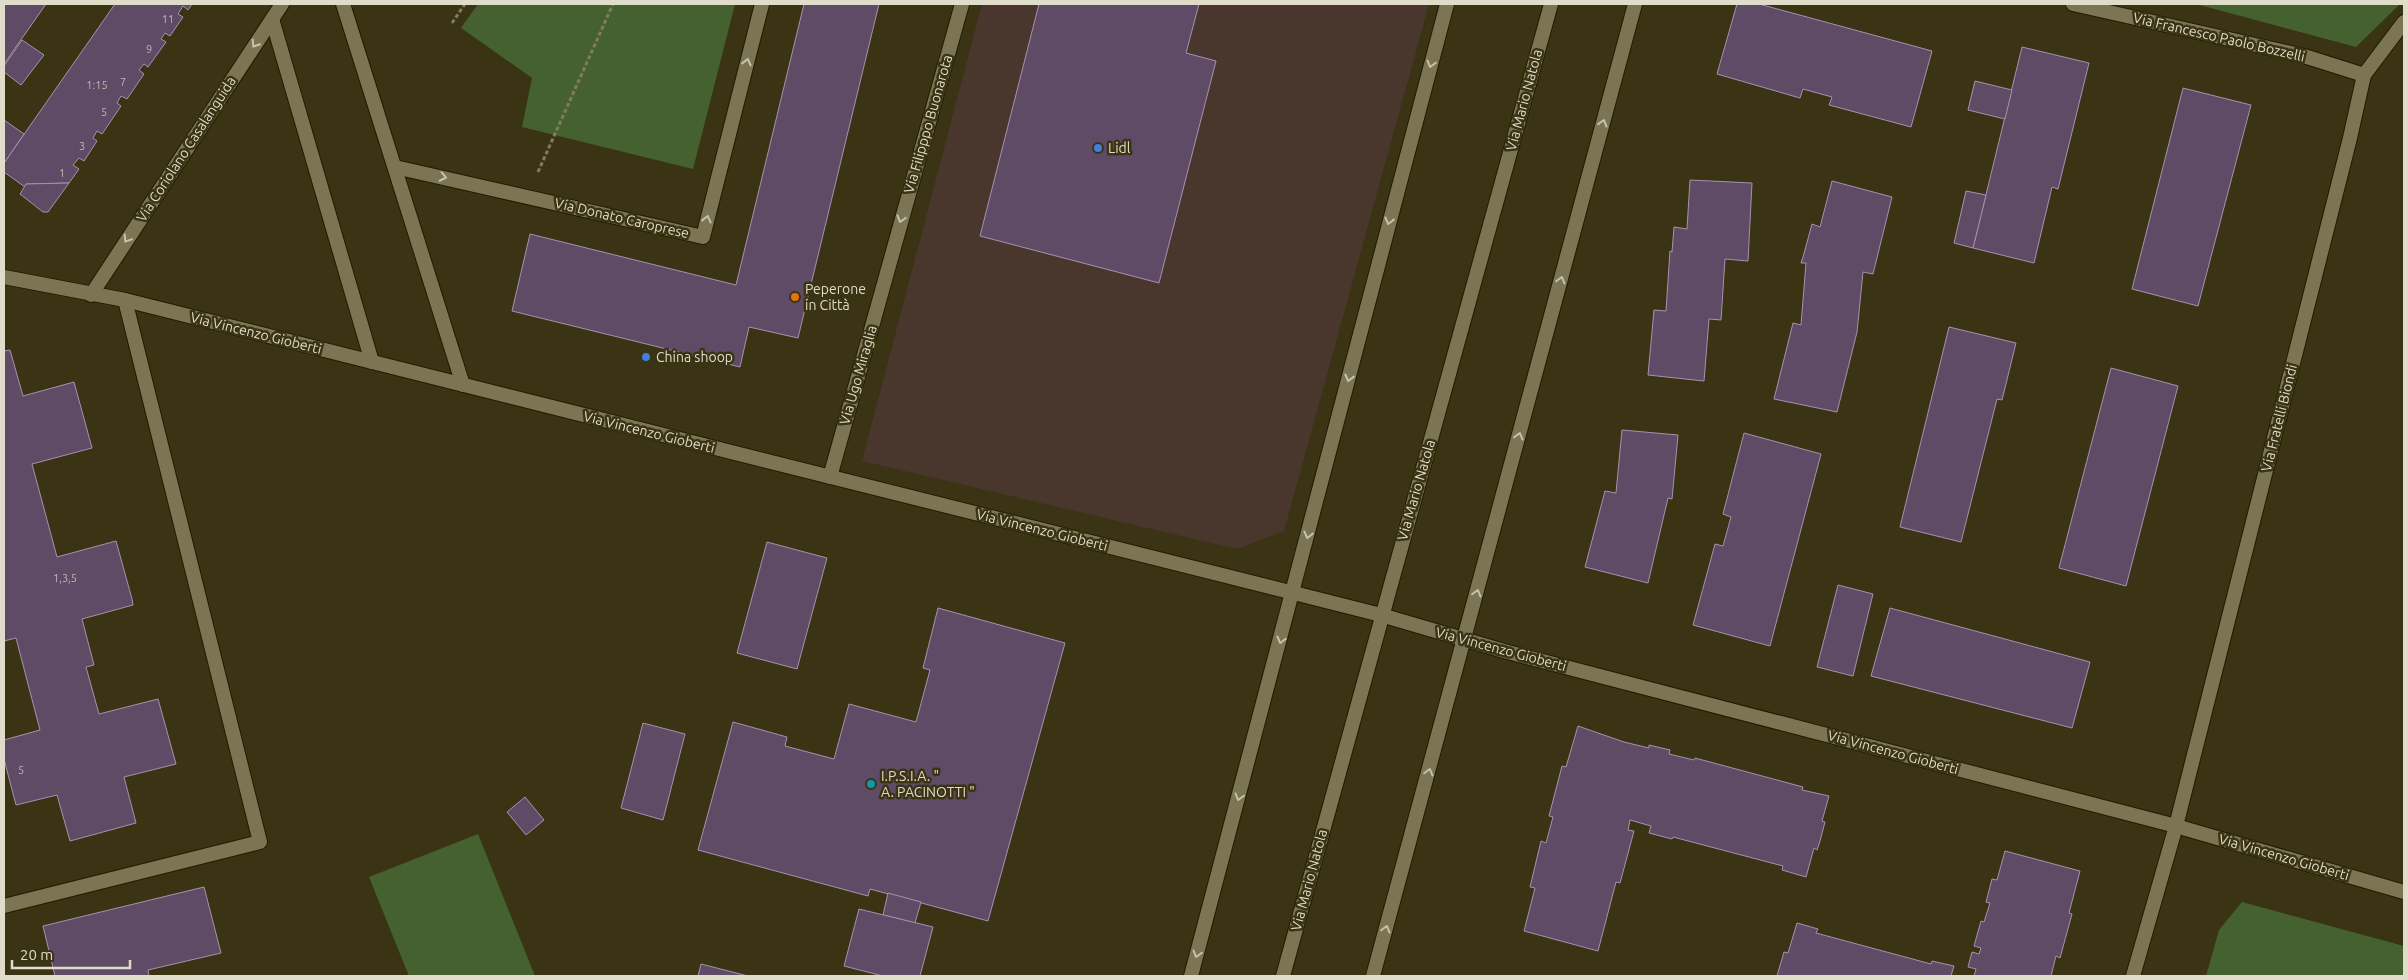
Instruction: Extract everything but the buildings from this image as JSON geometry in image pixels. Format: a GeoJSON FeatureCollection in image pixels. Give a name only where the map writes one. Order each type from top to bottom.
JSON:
{"type":"FeatureCollection","features":[{"type":"Feature","properties":{"kind":"street","name":"Via Coriolano Casalanguida"},"geometry":{"type":"LineString","coordinates":[[90,294],[282,4]]}},
{"type":"Feature","properties":{"kind":"street"},"geometry":{"type":"LineString","coordinates":[[343,4],[463,385]]}},
{"type":"Feature","properties":{"kind":"street","name":"Via Donato Caroprese"},"geometry":{"type":"LineString","coordinates":[[395,167],[702,237],[762,4]]}},
{"type":"Feature","properties":{"kind":"street","name":"Via Filipppo Buonarota"},"geometry":{"type":"LineString","coordinates":[[894,245],[962,4]]}},
{"type":"Feature","properties":{"kind":"street"},"geometry":{"type":"LineString","coordinates":[[1191,976],[1294,593],[1447,4]]}},
{"type":"Feature","properties":{"kind":"street","name":"Via Mario Natola"},"geometry":{"type":"LineString","coordinates":[[1283,976],[1551,4]]}},
{"type":"Feature","properties":{"kind":"street"},"geometry":{"type":"LineString","coordinates":[[1373,976],[1635,4]]}},
{"type":"Feature","properties":{"kind":"street","name":"Via Francesco Paolo Bozzelli"},"geometry":{"type":"LineString","coordinates":[[2073,4],[2304,56],[2364,75]]}},
{"type":"Feature","properties":{"kind":"street"},"geometry":{"type":"LineString","coordinates":[[272,19],[372,362]]}},
{"type":"Feature","properties":{"kind":"street","name":"Via Fratelli Biondi"},"geometry":{"type":"LineString","coordinates":[[2133,976],[2176,826],[2350,138],[2364,75],[2404,22]]}},
{"type":"Feature","properties":{"kind":"street","name":"Via Ugo Miraglia"},"geometry":{"type":"LineString","coordinates":[[830,477],[894,245]]}},
{"type":"Feature","properties":{"kind":"street","name":"Via Vincenzo Gioberti"},"geometry":{"type":"LineString","coordinates":[[4,277],[124,300],[1381,615],[1465,640],[2176,826],[2404,892]]}},
{"type":"Feature","properties":{"kind":"street"},"geometry":{"type":"LineString","coordinates":[[4,906],[260,842],[124,300]]}},
{"type":"Feature","properties":{"kind":"path"},"geometry":{"type":"LineString","coordinates":[[452,23],[465,4]]}},
{"type":"Feature","properties":{"kind":"path"},"geometry":{"type":"LineString","coordinates":[[528,196],[613,4]]}},
{"type":"Feature","properties":{"kind":"shaded area"},"geometry":{"type":"Polygon","coordinates":[[[982,4],[1429,4],[1284,531],[1237,549],[862,461],[982,4]]]}},
{"type":"Feature","properties":{"kind":"green space"},"geometry":{"type":"Polygon","coordinates":[[[478,4],[735,4],[693,169],[522,127],[532,78],[461,28],[478,4]]]}},
{"type":"Feature","properties":{"kind":"green space"},"geometry":{"type":"Polygon","coordinates":[[[2196,4],[2400,4],[2356,47],[2196,4]]]}},
{"type":"Feature","properties":{"kind":"green space"},"geometry":{"type":"Polygon","coordinates":[[[478,834],[535,976],[409,976],[369,877],[478,834]]]}},
{"type":"Feature","properties":{"kind":"green space"},"geometry":{"type":"Polygon","coordinates":[[[2242,902],[2404,946],[2404,976],[2206,976],[2219,930],[2242,902]]]}},
{"type":"Feature","properties":{"kind":"place","name":"Lidl"},"geometry":{"type":"Point","coordinates":[1098,148]}},
{"type":"Feature","properties":{"kind":"place","name":"Peperone in Città"},"geometry":{"type":"Point","coordinates":[795,297]}},
{"type":"Feature","properties":{"kind":"place","name":"China shoop"},"geometry":{"type":"Point","coordinates":[646,357]}},
{"type":"Feature","properties":{"kind":"place","name":"I.P.S.I.A. \" A. PACINOTTI \""},"geometry":{"type":"Point","coordinates":[871,784]}}]}
